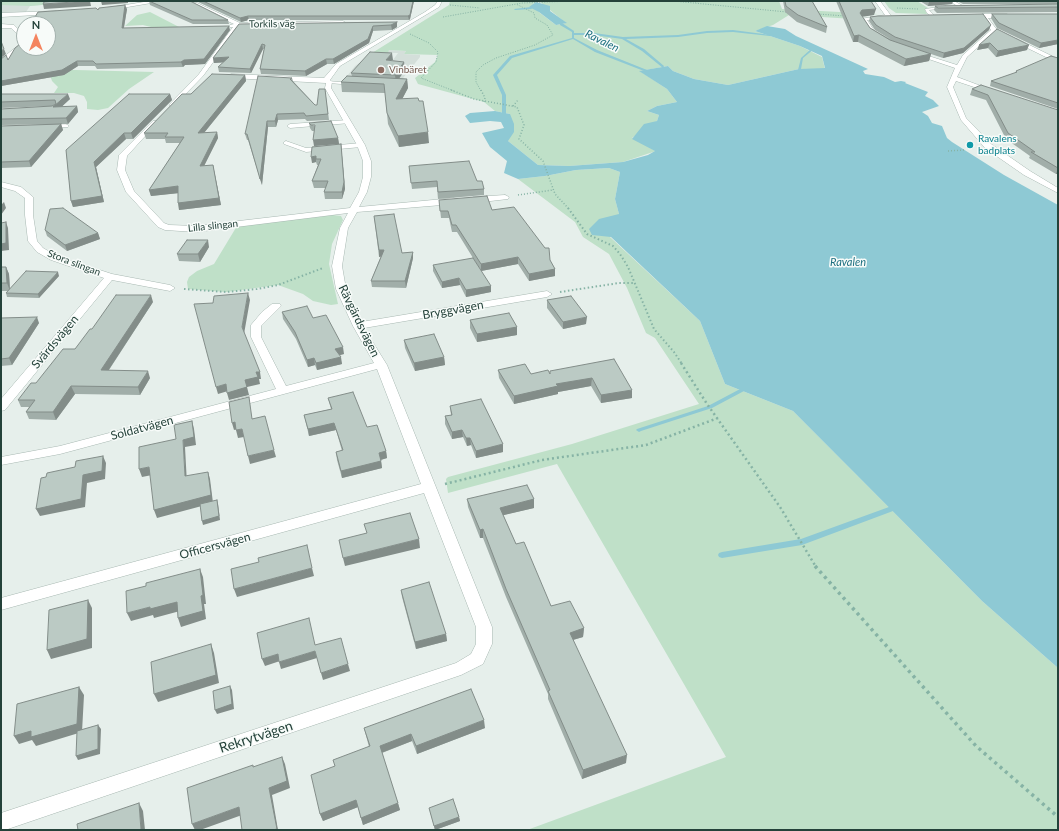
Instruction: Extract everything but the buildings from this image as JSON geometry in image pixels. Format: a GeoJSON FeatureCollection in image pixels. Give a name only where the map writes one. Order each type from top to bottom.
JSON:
{"type":"FeatureCollection","features":[{"type":"Feature","properties":{"kind":"street"},"geometry":{"type":"LineString","coordinates":[[102,9],[161,1]]}},
{"type":"Feature","properties":{"kind":"street"},"geometry":{"type":"LineString","coordinates":[[188,1],[237,23],[237,26]]}},
{"type":"Feature","properties":{"kind":"street"},"geometry":{"type":"LineString","coordinates":[[227,76],[328,81],[338,65],[437,6],[440,1]]}},
{"type":"Feature","properties":{"kind":"street"},"geometry":{"type":"LineString","coordinates":[[877,1],[889,17]]}},
{"type":"Feature","properties":{"kind":"street"},"geometry":{"type":"LineString","coordinates":[[52,12],[53,4]]}},
{"type":"Feature","properties":{"kind":"street"},"geometry":{"type":"LineString","coordinates":[[1,15],[60,12]]}},
{"type":"Feature","properties":{"kind":"street"},"geometry":{"type":"LineString","coordinates":[[984,16],[998,31],[965,56],[958,67],[950,87],[963,119],[988,146],[1058,191]]}},
{"type":"Feature","properties":{"kind":"street"},"geometry":{"type":"LineString","coordinates":[[962,17],[1014,16]]}},
{"type":"Feature","properties":{"kind":"street"},"geometry":{"type":"LineString","coordinates":[[878,36],[866,25],[863,19],[896,17]]}},
{"type":"Feature","properties":{"kind":"street"},"geometry":{"type":"LineString","coordinates":[[926,17],[941,17]]}},
{"type":"Feature","properties":{"kind":"street","name":"Torkils väg"},"geometry":{"type":"LineString","coordinates":[[222,28],[254,24],[349,23]]}},
{"type":"Feature","properties":{"kind":"street"},"geometry":{"type":"LineString","coordinates":[[395,23],[408,23]]}},
{"type":"Feature","properties":{"kind":"street"},"geometry":{"type":"LineString","coordinates":[[1,26],[12,26],[16,30]]}},
{"type":"Feature","properties":{"kind":"street","name":"Lilla slingan"},"geometry":{"type":"LineString","coordinates":[[237,26],[204,75],[123,155],[121,170],[130,192],[161,225],[177,229],[196,229],[353,210],[505,197]]}},
{"type":"Feature","properties":{"kind":"street"},"geometry":{"type":"LineString","coordinates":[[1007,36],[1058,61]]}},
{"type":"Feature","properties":{"kind":"street"},"geometry":{"type":"LineString","coordinates":[[1,62],[16,50]]}},
{"type":"Feature","properties":{"kind":"street"},"geometry":{"type":"LineString","coordinates":[[905,50],[958,67]]}},
{"type":"Feature","properties":{"kind":"street"},"geometry":{"type":"LineString","coordinates":[[953,78],[998,93]]}},
{"type":"Feature","properties":{"kind":"street","name":"Rävgärdsvägen"},"geometry":{"type":"LineString","coordinates":[[328,81],[328,88],[361,145],[367,161],[367,177],[363,192],[344,228],[337,266],[340,290],[358,326],[381,365],[402,416],[428,488],[484,627]]}},
{"type":"Feature","properties":{"kind":"street","name":"Stora slingan"},"geometry":{"type":"LineString","coordinates":[[1,184],[18,189],[29,197],[29,215],[33,241],[40,250],[54,258],[110,277],[170,288]]}},
{"type":"Feature","properties":{"kind":"street","name":"Svärdsvägen"},"geometry":{"type":"LineString","coordinates":[[1,407],[110,277]]}},
{"type":"Feature","properties":{"kind":"street","name":"Bryggvägen"},"geometry":{"type":"LineString","coordinates":[[358,326],[547,294]]}},
{"type":"Feature","properties":{"kind":"street"},"geometry":{"type":"LineString","coordinates":[[276,306],[256,325],[256,337],[283,391]]}},
{"type":"Feature","properties":{"kind":"street","name":"Soldatvägen"},"geometry":{"type":"LineString","coordinates":[[1,461],[60,450],[381,365]]}},
{"type":"Feature","properties":{"kind":"street","name":"Officersvägen"},"geometry":{"type":"LineString","coordinates":[[1,604],[428,488]]}},
{"type":"Feature","properties":{"kind":"street","name":"Rekrytvägen"},"geometry":{"type":"LineString","coordinates":[[1,822],[461,668],[477,659],[484,644],[484,627]]}},
{"type":"Feature","properties":{"kind":"lane"},"geometry":{"type":"LineString","coordinates":[[951,1],[962,7]]}},
{"type":"Feature","properties":{"kind":"lane"},"geometry":{"type":"LineString","coordinates":[[934,17],[928,12],[929,9],[938,7],[976,6]]}},
{"type":"Feature","properties":{"kind":"lane"},"geometry":{"type":"LineString","coordinates":[[328,81],[358,84]]}},
{"type":"Feature","properties":{"kind":"lane"},"geometry":{"type":"LineString","coordinates":[[290,126],[348,122]]}},
{"type":"Feature","properties":{"kind":"lane"},"geometry":{"type":"LineString","coordinates":[[46,126],[66,126]]}},
{"type":"Feature","properties":{"kind":"lane"},"geometry":{"type":"LineString","coordinates":[[286,143],[306,150],[361,145]]}},
{"type":"Feature","properties":{"kind":"path"},"geometry":{"type":"LineString","coordinates":[[442,17],[516,4],[573,1]]}},
{"type":"Feature","properties":{"kind":"path"},"geometry":{"type":"LineString","coordinates":[[673,1],[787,12]]}},
{"type":"Feature","properties":{"kind":"path"},"geometry":{"type":"LineString","coordinates":[[688,3],[706,1]]}},
{"type":"Feature","properties":{"kind":"path"},"geometry":{"type":"LineString","coordinates":[[484,102],[485,98],[476,82],[478,76],[476,72],[483,65],[496,58],[535,45],[552,35],[552,32],[547,25],[540,21],[534,13],[516,4]]}},
{"type":"Feature","properties":{"kind":"path"},"geometry":{"type":"LineString","coordinates":[[449,5],[464,8],[488,8]]}},
{"type":"Feature","properties":{"kind":"path"},"geometry":{"type":"LineString","coordinates":[[895,8],[929,9]]}},
{"type":"Feature","properties":{"kind":"path"},"geometry":{"type":"LineString","coordinates":[[818,14],[849,16]]}},
{"type":"Feature","properties":{"kind":"path"},"geometry":{"type":"LineString","coordinates":[[405,32],[429,44],[438,52],[436,62],[424,72],[420,78],[484,102],[513,106],[516,108],[524,125],[519,139],[543,161],[555,194],[568,208],[587,234],[613,246],[620,254],[649,320],[659,335],[674,352],[707,404],[780,507],[816,567],[976,746],[1058,817]]}},
{"type":"Feature","properties":{"kind":"path"},"geometry":{"type":"LineString","coordinates":[[513,106],[518,100]]}},
{"type":"Feature","properties":{"kind":"path"},"geometry":{"type":"LineString","coordinates":[[948,151],[964,150]]}},
{"type":"Feature","properties":{"kind":"path"},"geometry":{"type":"LineString","coordinates":[[505,197],[553,190]]}},
{"type":"Feature","properties":{"kind":"path"},"geometry":{"type":"LineString","coordinates":[[170,288],[226,292],[256,289],[278,285],[320,268],[337,266]]}},
{"type":"Feature","properties":{"kind":"path"},"geometry":{"type":"LineString","coordinates":[[547,294],[619,282],[634,283]]}},
{"type":"Feature","properties":{"kind":"path"},"geometry":{"type":"LineString","coordinates":[[446,484],[542,460],[646,444],[718,418]]}},
{"type":"Feature","properties":{"kind":"shaded area"},"geometry":{"type":"Polygon","coordinates":[[[1,1],[53,1],[53,4],[30,6],[26,12],[1,14],[1,1]]]}},
{"type":"Feature","properties":{"kind":"shaded area","name":"Vinbäret"},"geometry":{"type":"Polygon","coordinates":[[[389,50],[406,51],[404,54],[420,55],[399,83],[344,80],[355,66],[364,59],[393,60],[398,53],[387,53],[389,50]]]}},
{"type":"Feature","properties":{"kind":"green space"},"geometry":{"type":"Polygon","coordinates":[[[1,1],[53,1],[53,4],[30,6],[1,5],[1,1]]]}},
{"type":"Feature","properties":{"kind":"green space"},"geometry":{"type":"Polygon","coordinates":[[[450,1],[779,1],[782,9],[878,14],[861,16],[854,19],[789,15],[773,25],[755,31],[800,46],[822,57],[825,69],[799,69],[728,85],[694,79],[673,71],[668,66],[640,71],[667,89],[677,102],[657,106],[647,111],[659,115],[657,121],[632,138],[656,151],[623,162],[569,166],[538,165],[508,141],[510,114],[495,111],[484,102],[418,84],[415,78],[435,62],[438,55],[404,54],[406,51],[389,50],[388,53],[372,53],[449,5],[450,1]],[[540,2],[533,4],[540,13],[556,25],[566,23],[540,2]]]}},
{"type":"Feature","properties":{"kind":"green space"},"geometry":{"type":"Polygon","coordinates":[[[884,1],[917,1],[928,8],[925,10],[927,14],[896,13],[889,8],[884,1]]]}},
{"type":"Feature","properties":{"kind":"green space"},"geometry":{"type":"Polygon","coordinates":[[[150,12],[181,28],[155,28],[143,25],[125,26],[137,15],[150,12]]]}},
{"type":"Feature","properties":{"kind":"green space"},"geometry":{"type":"Polygon","coordinates":[[[1,66],[37,69],[154,72],[129,89],[108,108],[98,110],[87,109],[87,102],[84,96],[74,93],[54,93],[58,87],[52,81],[50,75],[1,66]]]}},
{"type":"Feature","properties":{"kind":"green space"},"geometry":{"type":"Polygon","coordinates":[[[609,168],[620,172],[615,199],[619,214],[610,237],[700,321],[725,384],[793,411],[982,601],[1058,668],[1058,830],[527,830],[726,757],[557,464],[448,493],[446,479],[448,477],[572,444],[699,404],[655,338],[646,333],[627,288],[609,254],[583,237],[575,222],[518,179],[576,170],[609,168]]]}},
{"type":"Feature","properties":{"kind":"green space"},"geometry":{"type":"Polygon","coordinates":[[[333,215],[341,216],[343,220],[332,244],[329,264],[338,304],[331,305],[313,301],[303,294],[278,285],[226,292],[188,289],[187,282],[189,277],[197,271],[214,264],[237,226],[333,215]]]}},
{"type":"Feature","properties":{"kind":"water"},"geometry":{"type":"Polygon","coordinates":[[[536,2],[550,6],[550,11],[567,23],[556,25],[539,12],[529,7],[536,2]]]}},
{"type":"Feature","properties":{"kind":"water","name":"Ravalen"},"geometry":{"type":"Polygon","coordinates":[[[767,26],[785,29],[796,36],[868,69],[863,71],[865,74],[884,77],[895,82],[906,82],[905,83],[928,92],[925,96],[933,100],[939,106],[922,112],[928,116],[932,123],[942,126],[947,138],[1004,175],[1058,205],[1058,668],[982,601],[793,411],[725,384],[700,321],[611,237],[592,235],[589,229],[599,219],[619,214],[615,199],[620,172],[609,168],[576,170],[518,179],[504,173],[507,161],[490,147],[482,133],[504,128],[501,122],[490,121],[470,123],[465,116],[470,113],[495,111],[510,114],[514,124],[514,132],[508,141],[538,165],[569,166],[623,162],[648,155],[655,151],[632,139],[644,124],[657,121],[659,115],[647,111],[657,106],[677,102],[667,89],[639,71],[668,66],[673,71],[694,79],[728,85],[799,69],[825,68],[822,56],[800,46],[755,31],[767,26]]]}},
{"type":"Feature","properties":{"kind":"waterway"},"geometry":{"type":"LineString","coordinates":[[515,9],[531,8]]}},
{"type":"Feature","properties":{"kind":"waterway"},"geometry":{"type":"LineString","coordinates":[[561,24],[573,32],[573,34]]}},
{"type":"Feature","properties":{"kind":"waterway","name":"Ravalen"},"geometry":{"type":"LineString","coordinates":[[623,38],[678,36],[707,32],[733,31],[770,35]]}},
{"type":"Feature","properties":{"kind":"waterway","name":"Ravalen"},"geometry":{"type":"LineString","coordinates":[[573,34],[594,34],[623,38]]}},
{"type":"Feature","properties":{"kind":"waterway"},"geometry":{"type":"LineString","coordinates":[[506,121],[504,118],[504,95],[495,75],[511,57],[573,38]]}},
{"type":"Feature","properties":{"kind":"waterway","name":"Ravalen"},"geometry":{"type":"LineString","coordinates":[[573,38],[596,51],[645,70]]}},
{"type":"Feature","properties":{"kind":"waterway","name":"Ravalen"},"geometry":{"type":"LineString","coordinates":[[623,38],[643,50],[663,67]]}},
{"type":"Feature","properties":{"kind":"waterway","name":"Ravalen"},"geometry":{"type":"LineString","coordinates":[[799,69],[802,58],[813,49],[809,47]]}},
{"type":"Feature","properties":{"kind":"waterway"},"geometry":{"type":"LineString","coordinates":[[639,430],[710,407],[742,390]]}},
{"type":"Feature","properties":{"kind":"waterway"},"geometry":{"type":"LineString","coordinates":[[722,555],[802,542],[891,509]]}},
{"type":"Feature","properties":{"kind":"place","name":"Vinbäret"},"geometry":{"type":"Point","coordinates":[381,70]}},
{"type":"Feature","properties":{"kind":"place","name":"Ravalens badplats"},"geometry":{"type":"Point","coordinates":[970,145]}}]}
